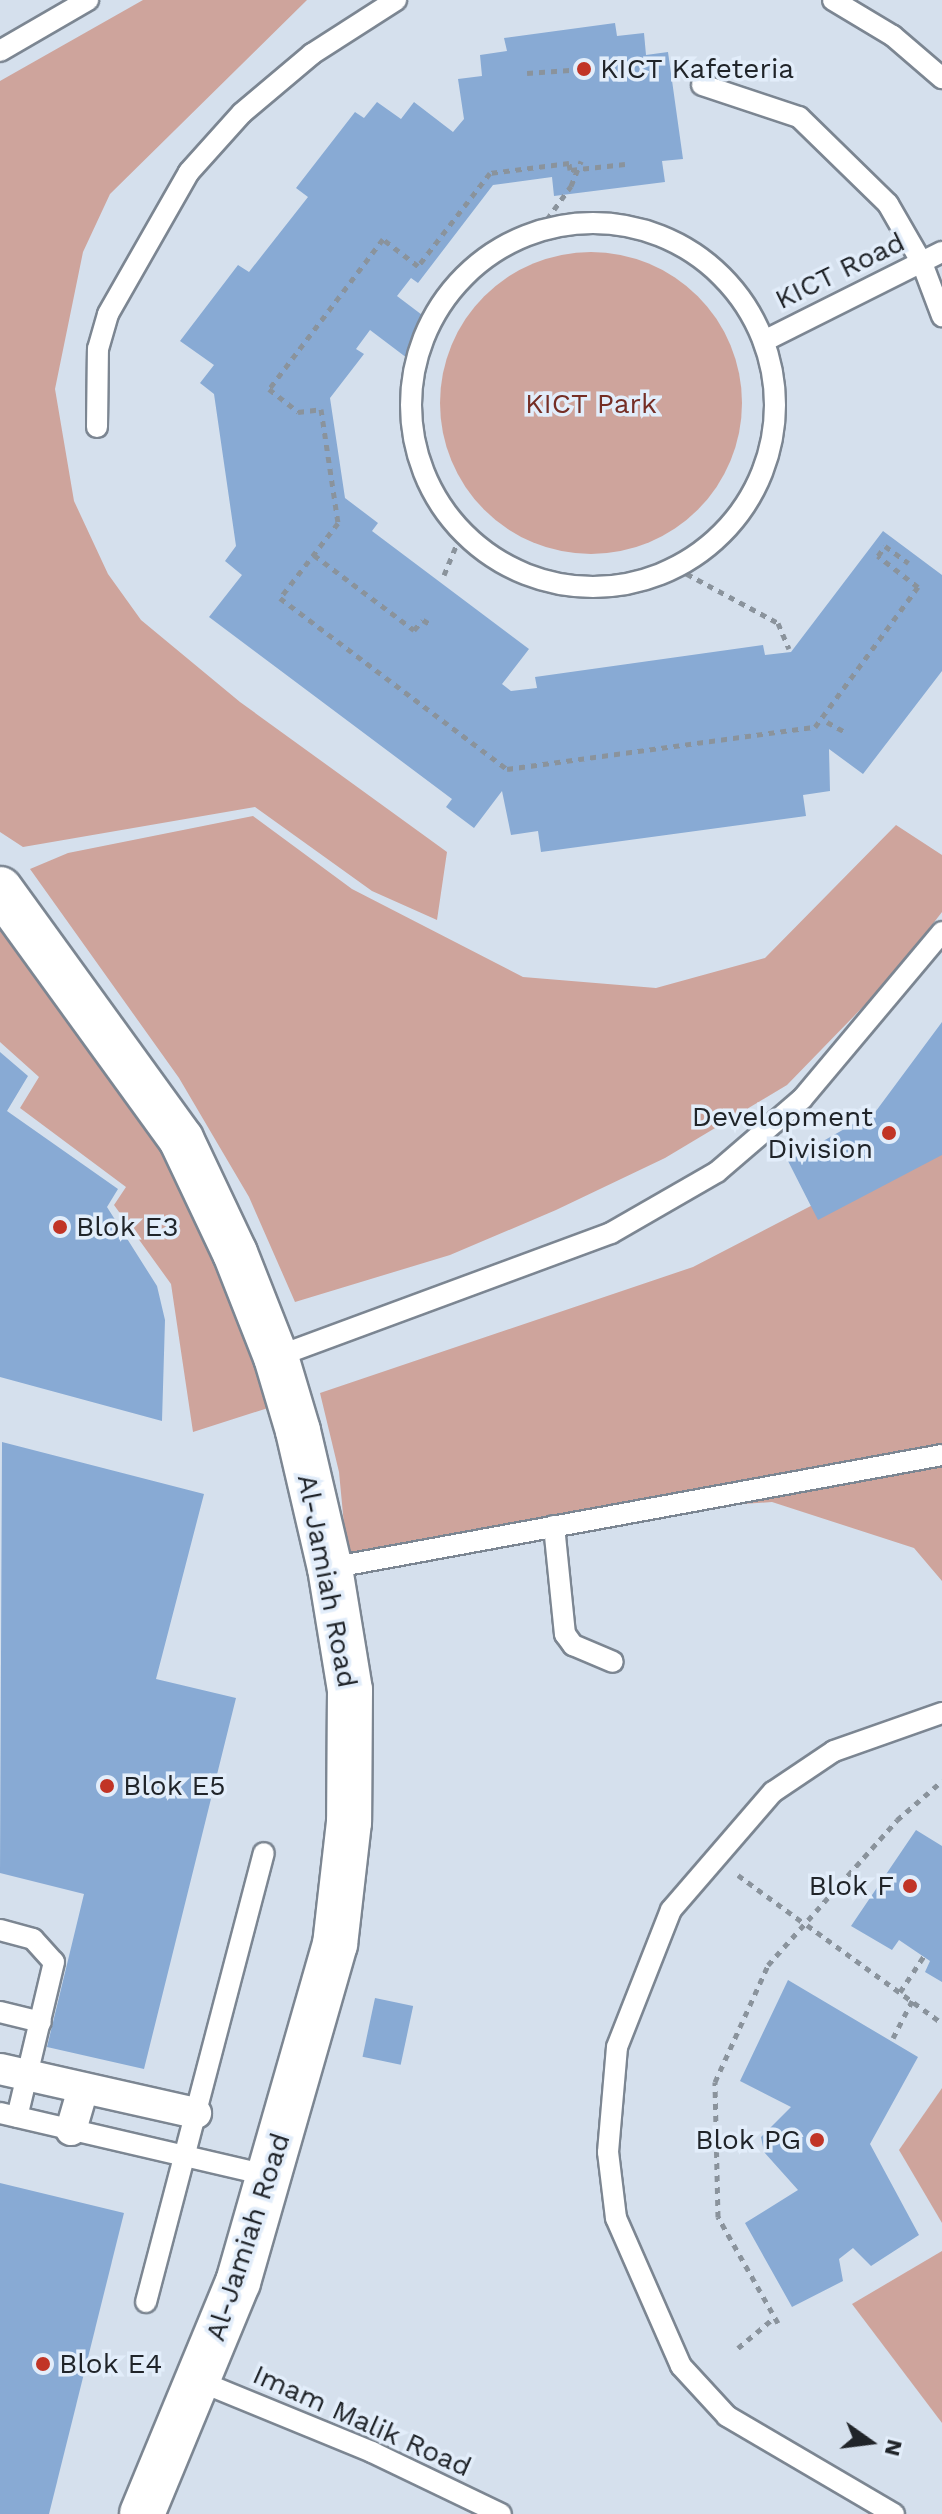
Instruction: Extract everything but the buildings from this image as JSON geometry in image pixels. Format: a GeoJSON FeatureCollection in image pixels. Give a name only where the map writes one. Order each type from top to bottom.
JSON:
{"type":"FeatureCollection","features":[{"type":"Feature","properties":{"kind":"street","name":"Al-Jamiah Road"},"geometry":{"type":"LineString","coordinates":[[0,889],[181,1139],[276,1357],[330,1568],[350,1690],[349,1822],[335,1944],[271,2176],[199,2381],[142,2514]]}},
{"type":"Feature","properties":{"kind":"street"},"geometry":{"type":"LineString","coordinates":[[14,2072],[196,2113]]}},
{"type":"Feature","properties":{"kind":"street"},"geometry":{"type":"LineString","coordinates":[[71,2130],[83,2089]]}},
{"type":"Feature","properties":{"kind":"lane"},"geometry":{"type":"LineString","coordinates":[[0,51],[88,0]]}},
{"type":"Feature","properties":{"kind":"lane"},"geometry":{"type":"LineString","coordinates":[[97,427],[98,349],[108,314],[189,172],[242,113],[312,54],[396,0]]}},
{"type":"Feature","properties":{"kind":"lane"},"geometry":{"type":"LineString","coordinates":[[833,0],[893,36],[942,78]]}},
{"type":"Feature","properties":{"kind":"lane"},"geometry":{"type":"LineString","coordinates":[[702,85],[799,117],[888,204],[922,263],[942,316]]}},
{"type":"Feature","properties":{"kind":"lane"},"geometry":{"type":"LineString","coordinates":[[595,221],[649,230],[698,255],[737,292],[764,341],[775,392],[771,445],[751,495],[727,527],[676,568],[632,584],[586,589],[541,582],[498,563],[461,534],[426,482],[422,467],[411,422],[416,359],[442,302],[485,257],[540,229],[595,221]]}},
{"type":"Feature","properties":{"kind":"lane","name":"KICT Road"},"geometry":{"type":"LineString","coordinates":[[764,341],[942,252]]}},
{"type":"Feature","properties":{"kind":"lane"},"geometry":{"type":"LineString","coordinates":[[276,1357],[611,1233],[717,1172],[802,1099],[942,932]]}},
{"type":"Feature","properties":{"kind":"lane"},"geometry":{"type":"LineString","coordinates":[[330,1568],[942,1455]]}},
{"type":"Feature","properties":{"kind":"lane"},"geometry":{"type":"LineString","coordinates":[[554,1526],[565,1634],[573,1645],[613,1662]]}},
{"type":"Feature","properties":{"kind":"lane"},"geometry":{"type":"LineString","coordinates":[[894,2514],[727,2416],[681,2366],[616,2218],[608,2152],[617,2047],[671,1910],[773,1792],[834,1751],[942,1713]]}},
{"type":"Feature","properties":{"kind":"lane"},"geometry":{"type":"LineString","coordinates":[[146,2302],[264,1853]]}},
{"type":"Feature","properties":{"kind":"lane"},"geometry":{"type":"LineString","coordinates":[[0,1930],[33,1939],[54,1962],[41,2022],[14,2072],[8,2115],[271,2176]]}},
{"type":"Feature","properties":{"kind":"lane"},"geometry":{"type":"LineString","coordinates":[[0,2012],[41,2022]]}},
{"type":"Feature","properties":{"kind":"lane","name":"Imam Malik Road"},"geometry":{"type":"LineString","coordinates":[[199,2381],[372,2452],[501,2514]]}},
{"type":"Feature","properties":{"kind":"path"},"geometry":{"type":"LineString","coordinates":[[527,73],[584,69]]}},
{"type":"Feature","properties":{"kind":"path"},"geometry":{"type":"LineString","coordinates":[[540,229],[581,161]]}},
{"type":"Feature","properties":{"kind":"path"},"geometry":{"type":"LineString","coordinates":[[625,164],[570,170],[569,163],[490,173],[418,266],[383,239],[269,389],[298,412],[321,409],[338,523],[280,598],[507,769],[815,727],[918,587],[878,556],[885,546],[908,563]]}},
{"type":"Feature","properties":{"kind":"path"},"geometry":{"type":"LineString","coordinates":[[444,575],[461,534]]}},
{"type":"Feature","properties":{"kind":"path"},"geometry":{"type":"LineString","coordinates":[[314,555],[414,630],[423,620],[430,624]]}},
{"type":"Feature","properties":{"kind":"path"},"geometry":{"type":"LineString","coordinates":[[676,568],[778,623],[789,649]]}},
{"type":"Feature","properties":{"kind":"path"},"geometry":{"type":"LineString","coordinates":[[827,722],[845,732]]}},
{"type":"Feature","properties":{"kind":"path"},"geometry":{"type":"LineString","coordinates":[[738,2348],[776,2320],[718,2217],[715,2082],[768,1965],[897,1820],[942,1781]]}},
{"type":"Feature","properties":{"kind":"path"},"geometry":{"type":"LineString","coordinates":[[738,1875],[942,2023]]}},
{"type":"Feature","properties":{"kind":"path"},"geometry":{"type":"LineString","coordinates":[[900,1992],[924,1956]]}},
{"type":"Feature","properties":{"kind":"path"},"geometry":{"type":"LineString","coordinates":[[893,2038],[912,2001]]}},
{"type":"Feature","properties":{"kind":"path"},"geometry":{"type":"LineString","coordinates":[[716,2147],[753,2145]]}},
{"type":"Feature","properties":{"kind":"green space"},"geometry":{"type":"Polygon","coordinates":[[[143,0],[307,0],[110,194],[83,252],[55,389],[74,501],[108,574],[141,620],[240,702],[447,852],[437,920],[372,891],[255,807],[23,847],[0,832],[0,81],[143,0]]]}},
{"type":"Feature","properties":{"kind":"green space","name":"KICT Park"},"geometry":{"type":"Polygon","coordinates":[[[591,252],[620,255],[649,263],[675,277],[698,296],[717,319],[731,345],[739,374],[742,403],[739,432],[731,461],[717,487],[698,510],[675,529],[649,543],[620,551],[591,554],[562,551],[533,543],[507,529],[484,510],[465,487],[451,461],[443,432],[440,403],[443,374],[451,345],[465,319],[484,296],[507,277],[533,263],[562,255],[591,252]]]}},
{"type":"Feature","properties":{"kind":"green space"},"geometry":{"type":"Polygon","coordinates":[[[253,816],[352,889],[523,977],[656,988],[765,958],[896,825],[942,855],[942,912],[890,979],[787,1085],[665,1158],[556,1210],[450,1255],[295,1302],[249,1197],[179,1078],[30,869],[68,853],[253,816]]]}},
{"type":"Feature","properties":{"kind":"green space"},"geometry":{"type":"Polygon","coordinates":[[[0,894],[174,1137],[293,1400],[193,1432],[171,1284],[114,1205],[126,1187],[20,1108],[39,1077],[0,1042],[0,894]]]}},
{"type":"Feature","properties":{"kind":"green space"},"geometry":{"type":"Polygon","coordinates":[[[942,1138],[942,1581],[914,1548],[772,1502],[561,1517],[347,1556],[339,1472],[320,1393],[693,1267],[942,1138]]]}},
{"type":"Feature","properties":{"kind":"green space"},"geometry":{"type":"Polygon","coordinates":[[[942,2088],[942,2223],[899,2150],[942,2088]]]}},
{"type":"Feature","properties":{"kind":"green space"},"geometry":{"type":"Polygon","coordinates":[[[942,2251],[942,2423],[852,2304],[942,2251]]]}},
{"type":"Feature","properties":{"kind":"place","name":"KICT Kafeteria"},"geometry":{"type":"Point","coordinates":[584,69]}},
{"type":"Feature","properties":{"kind":"place","name":"Development Division"},"geometry":{"type":"Point","coordinates":[889,1133]}},
{"type":"Feature","properties":{"kind":"place","name":"Blok E3"},"geometry":{"type":"Point","coordinates":[60,1227]}},
{"type":"Feature","properties":{"kind":"place","name":"Blok E5"},"geometry":{"type":"Point","coordinates":[107,1786]}},
{"type":"Feature","properties":{"kind":"place","name":"Blok F"},"geometry":{"type":"Point","coordinates":[910,1886]}},
{"type":"Feature","properties":{"kind":"place","name":"Blok PG"},"geometry":{"type":"Point","coordinates":[817,2140]}},
{"type":"Feature","properties":{"kind":"place","name":"Blok E4"},"geometry":{"type":"Point","coordinates":[43,2364]}}]}
